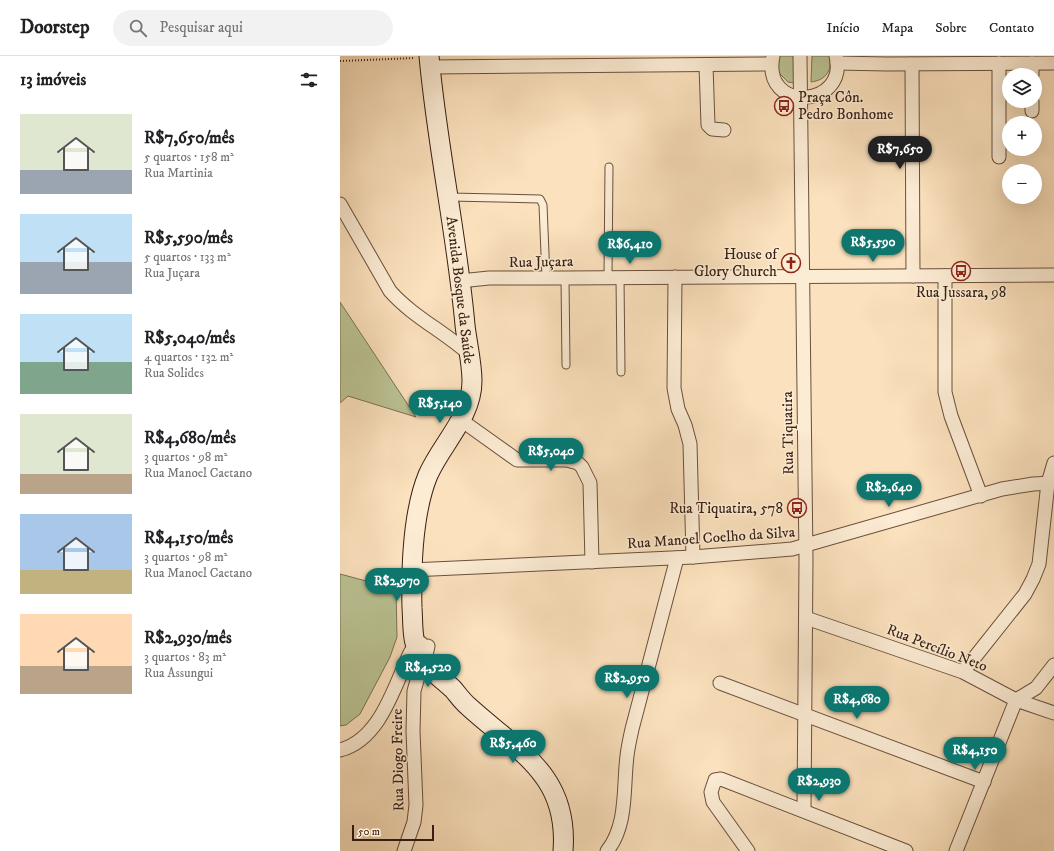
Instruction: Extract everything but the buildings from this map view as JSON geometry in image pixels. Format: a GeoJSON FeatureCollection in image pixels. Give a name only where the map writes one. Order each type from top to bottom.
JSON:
{"type":"FeatureCollection","features":[{"type":"Feature","properties":{"kind":"street","name":"Rua Tiquatira"},"geometry":{"type":"LineString","coordinates":[[800,56],[806,618],[804,810]]}},
{"type":"Feature","properties":{"kind":"street"},"geometry":{"type":"LineString","coordinates":[[432,61],[706,65],[772,60],[773,77],[780,88],[791,96],[800,98],[814,97],[826,90],[835,78],[836,60],[887,60],[912,64],[1004,61],[1028,68]]}},
{"type":"Feature","properties":{"kind":"street","name":"Avenida Bosque da Saúde"},"geometry":{"type":"LineString","coordinates":[[432,61],[472,381],[470,397],[461,420],[429,474],[421,496],[414,540],[414,567],[424,664],[453,689],[466,704],[526,755],[547,779],[559,804],[565,831],[563,851]]}},
{"type":"Feature","properties":{"kind":"street"},"geometry":{"type":"LineString","coordinates":[[999,157],[1004,61]]}},
{"type":"Feature","properties":{"kind":"street"},"geometry":{"type":"LineString","coordinates":[[1035,68],[1054,62]]}},
{"type":"Feature","properties":{"kind":"street"},"geometry":{"type":"LineString","coordinates":[[912,64],[913,276]]}},
{"type":"Feature","properties":{"kind":"street"},"geometry":{"type":"LineString","coordinates":[[706,65],[708,124],[712,129],[724,130]]}},
{"type":"Feature","properties":{"kind":"street"},"geometry":{"type":"LineString","coordinates":[[340,204],[390,291],[400,302],[468,353]]}},
{"type":"Feature","properties":{"kind":"street","name":"Rua Juçara"},"geometry":{"type":"LineString","coordinates":[[460,281],[489,278],[1054,275]]}},
{"type":"Feature","properties":{"kind":"street"},"geometry":{"type":"LineString","coordinates":[[944,276],[944,392],[951,416],[981,496]]}},
{"type":"Feature","properties":{"kind":"street"},"geometry":{"type":"LineString","coordinates":[[675,277],[674,388],[678,408],[685,425],[690,444],[693,557]]}},
{"type":"Feature","properties":{"kind":"street"},"geometry":{"type":"LineString","coordinates":[[461,420],[517,460],[567,460],[578,463],[582,467],[590,483],[592,562]]}},
{"type":"Feature","properties":{"kind":"street"},"geometry":{"type":"LineString","coordinates":[[963,672],[1024,594],[1034,578],[1039,564],[1054,463]]}},
{"type":"Feature","properties":{"kind":"street","name":"Rua Manoel Coelho da Silva"},"geometry":{"type":"LineString","coordinates":[[414,567],[592,562],[776,551],[805,546],[904,516],[1017,486],[1051,483]]}},
{"type":"Feature","properties":{"kind":"street"},"geometry":{"type":"LineString","coordinates":[[607,851],[613,844],[622,816],[627,755],[632,729],[677,558]]}},
{"type":"Feature","properties":{"kind":"street","name":"Rua Percílio Neto"},"geometry":{"type":"LineString","coordinates":[[806,618],[963,672],[1016,700],[1054,712]]}},
{"type":"Feature","properties":{"kind":"street"},"geometry":{"type":"LineString","coordinates":[[340,750],[353,745],[368,734],[380,719],[410,653],[423,644]]}},
{"type":"Feature","properties":{"kind":"street","name":"Avenida Bosque da Saúde"},"geometry":{"type":"LineString","coordinates":[[423,644],[453,689]]}},
{"type":"Feature","properties":{"kind":"street","name":"Rua Diogo Freire"},"geometry":{"type":"LineString","coordinates":[[404,851],[414,822],[416,805],[413,731],[414,701],[415,684],[424,664]]}},
{"type":"Feature","properties":{"kind":"street"},"geometry":{"type":"LineString","coordinates":[[956,851],[1016,700],[1036,688],[1054,665]]}},
{"type":"Feature","properties":{"kind":"street"},"geometry":{"type":"LineString","coordinates":[[720,683],[984,782]]}},
{"type":"Feature","properties":{"kind":"street"},"geometry":{"type":"LineString","coordinates":[[394,688],[404,689],[414,701]]}},
{"type":"Feature","properties":{"kind":"street"},"geometry":{"type":"LineString","coordinates":[[748,851],[713,802],[711,792],[715,780],[721,779],[804,810],[906,851]]}},
{"type":"Feature","properties":{"kind":"lane"},"geometry":{"type":"LineString","coordinates":[[609,167],[614,277],[621,372]]}},
{"type":"Feature","properties":{"kind":"lane"},"geometry":{"type":"LineString","coordinates":[[449,197],[540,199],[543,204],[546,278]]}},
{"type":"Feature","properties":{"kind":"lane"},"geometry":{"type":"LineString","coordinates":[[565,278],[566,365]]}},
{"type":"Feature","properties":{"kind":"path"},"geometry":{"type":"LineString","coordinates":[[340,61],[432,61]]}},
{"type":"Feature","properties":{"kind":"green space"},"geometry":{"type":"Polygon","coordinates":[[[780,56],[795,56],[794,83],[788,82],[778,72],[778,59],[780,56]]]}},
{"type":"Feature","properties":{"kind":"green space"},"geometry":{"type":"Polygon","coordinates":[[[812,56],[830,56],[830,66],[824,77],[811,82],[812,56]]]}},
{"type":"Feature","properties":{"kind":"green space"},"geometry":{"type":"Polygon","coordinates":[[[340,302],[416,417],[348,396],[340,403],[340,302]]]}},
{"type":"Feature","properties":{"kind":"green space"},"geometry":{"type":"Polygon","coordinates":[[[340,574],[396,589],[397,637],[390,657],[360,714],[346,725],[340,726],[340,574]]]}},
{"type":"Feature","properties":{"kind":"place","name":"Praça Côn. Pedro Bonhome"},"geometry":{"type":"Point","coordinates":[784,106]}},
{"type":"Feature","properties":{"kind":"place","name":"House of Glory Church"},"geometry":{"type":"Point","coordinates":[791,263]}},
{"type":"Feature","properties":{"kind":"place","name":"Rua Jussara, 98"},"geometry":{"type":"Point","coordinates":[961,271]}},
{"type":"Feature","properties":{"kind":"place","name":"Rua Tiquatira, 578"},"geometry":{"type":"Point","coordinates":[797,508]}}]}
